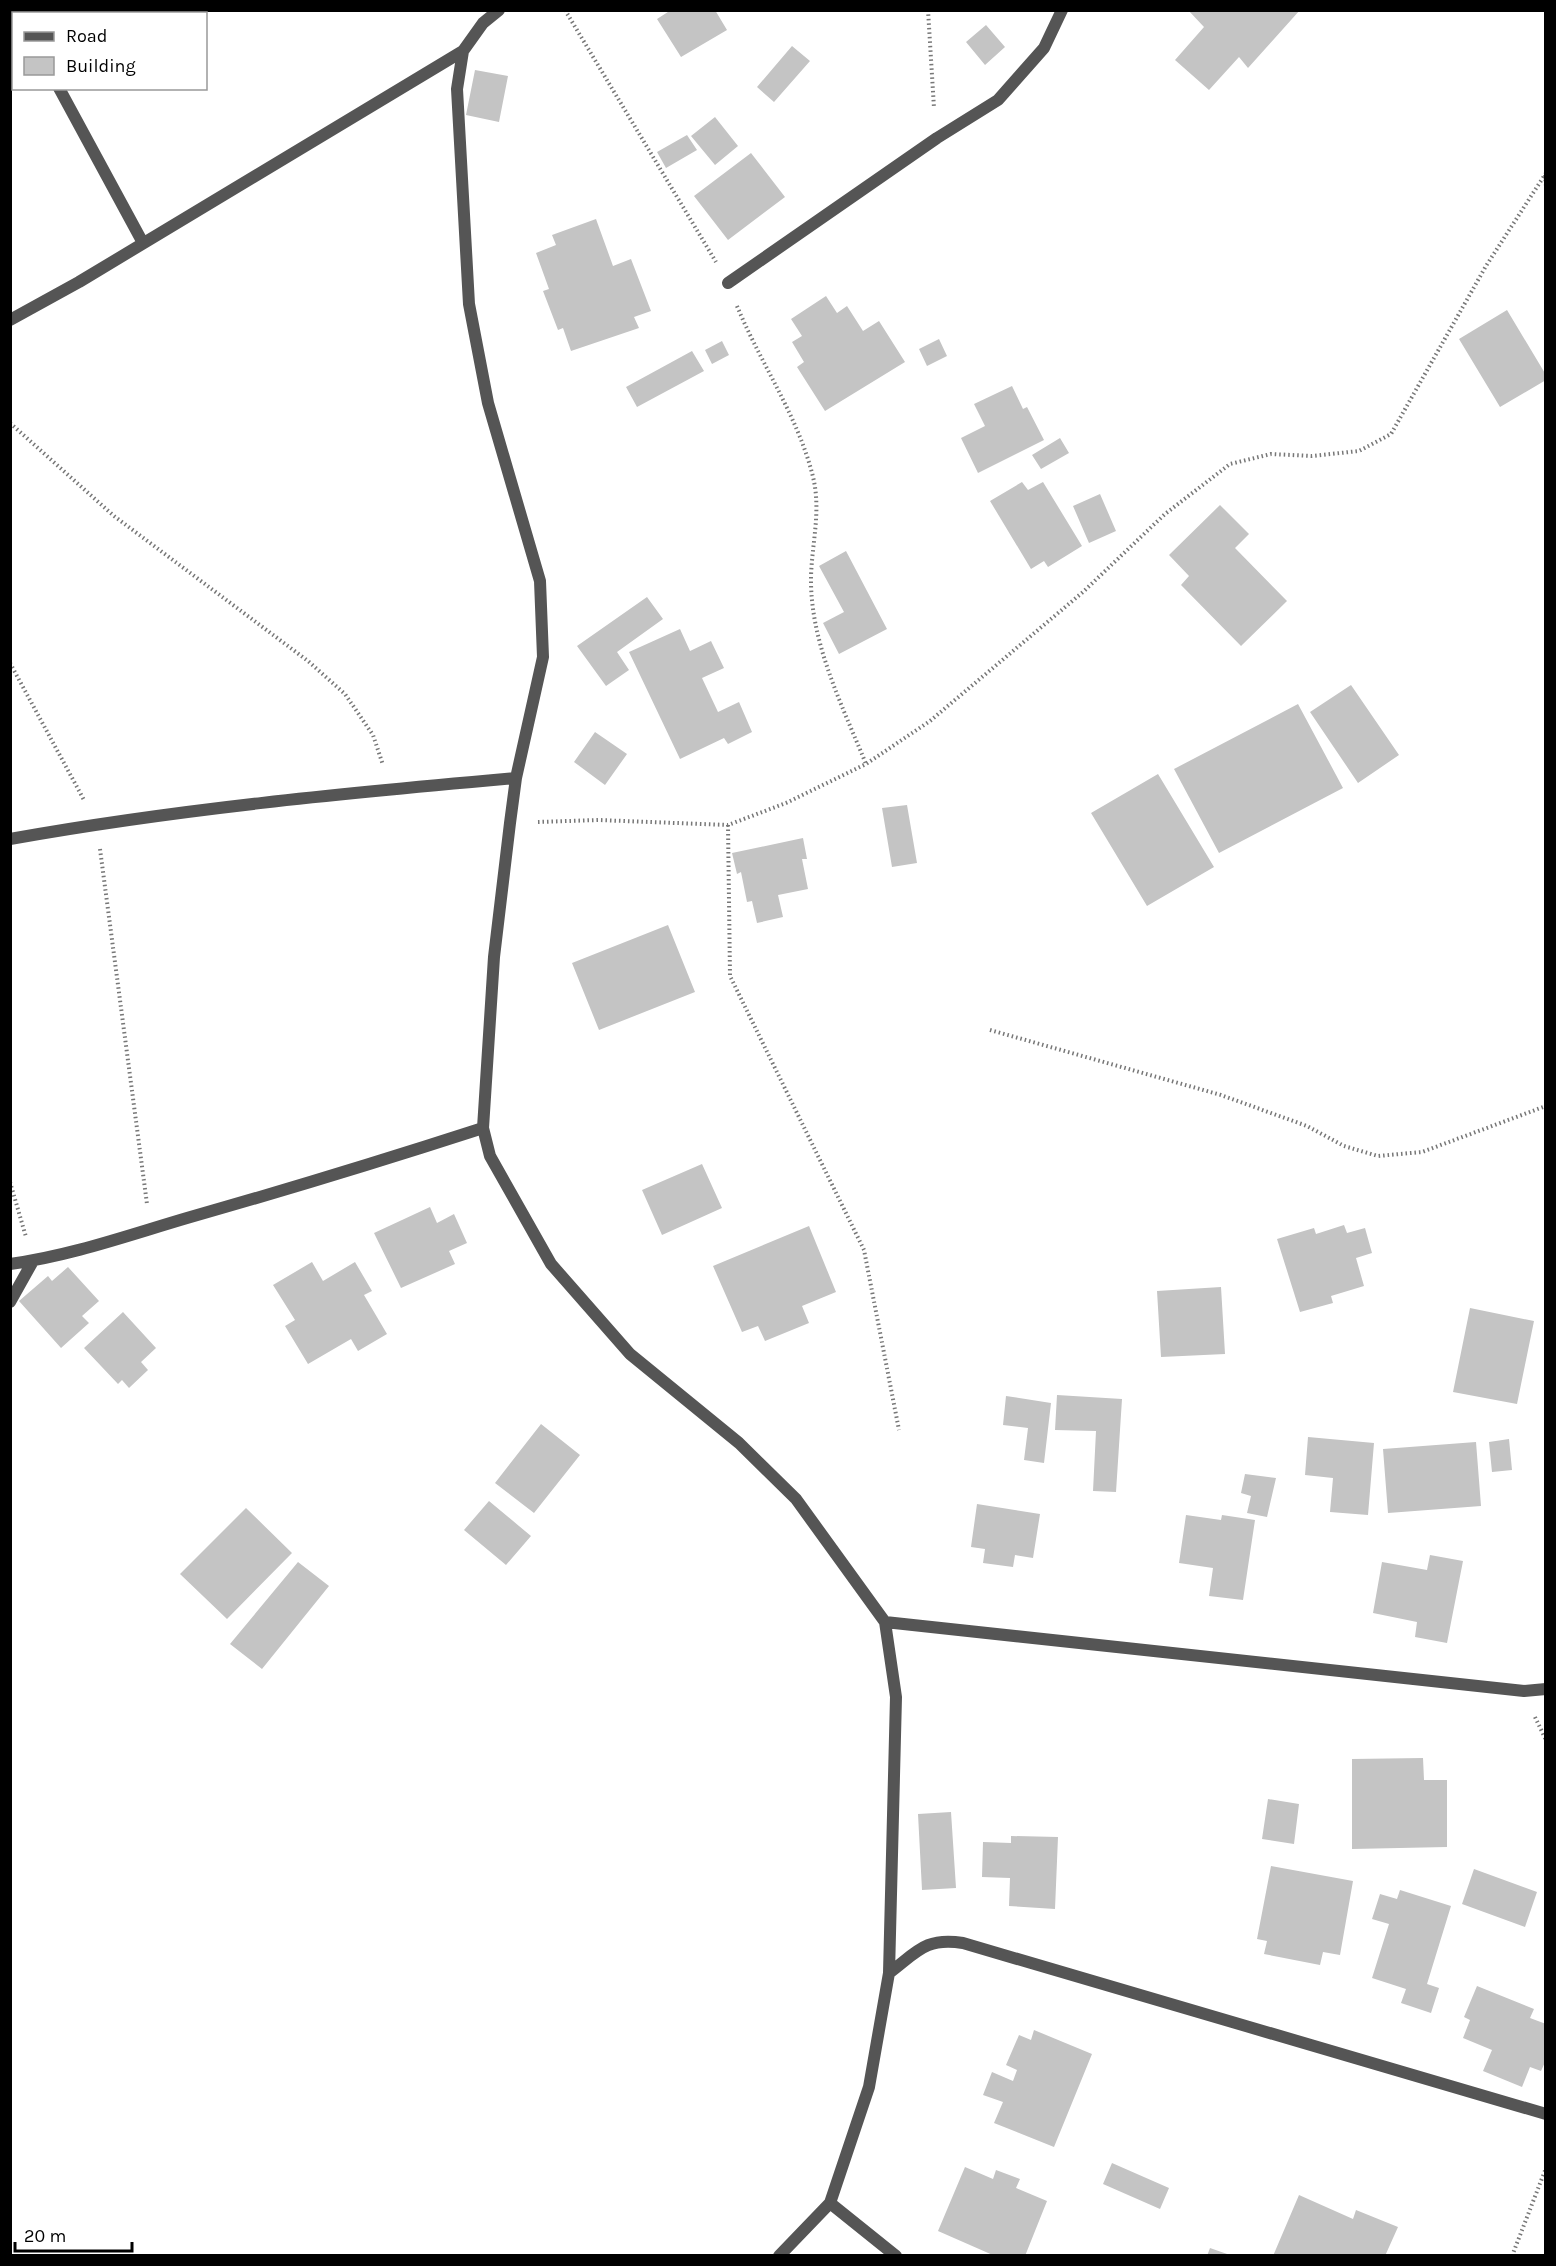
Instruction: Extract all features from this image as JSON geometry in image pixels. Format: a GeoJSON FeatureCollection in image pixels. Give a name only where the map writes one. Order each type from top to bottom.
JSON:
{"type":"FeatureCollection","features":[{"type":"Feature","properties":{"kind":"street"},"geometry":{"type":"LineString","coordinates":[[10,320],[463,51],[483,22],[499,10]]}},
{"type":"Feature","properties":{"kind":"street"},"geometry":{"type":"LineString","coordinates":[[728,283],[937,138],[998,100],[1044,48],[1062,10]]}},
{"type":"Feature","properties":{"kind":"street"},"geometry":{"type":"LineString","coordinates":[[463,51],[457,89],[469,304],[489,403],[540,581],[543,657],[516,778],[494,957],[483,1128],[490,1156],[551,1264],[630,1354],[739,1443],[796,1499],[885,1622],[896,1697],[889,1973],[869,2087],[830,2203],[779,2256]]}},
{"type":"Feature","properties":{"kind":"street"},"geometry":{"type":"LineString","coordinates":[[60,90],[143,243]]}},
{"type":"Feature","properties":{"kind":"street"},"geometry":{"type":"LineString","coordinates":[[10,839],[97,824],[391,789],[516,778]]}},
{"type":"Feature","properties":{"kind":"street"},"geometry":{"type":"LineString","coordinates":[[10,1264],[33,1261],[150,1229],[350,1171],[483,1128]]}},
{"type":"Feature","properties":{"kind":"street"},"geometry":{"type":"LineString","coordinates":[[10,1302],[33,1261]]}},
{"type":"Feature","properties":{"kind":"street"},"geometry":{"type":"LineString","coordinates":[[885,1622],[1524,1691],[1545,1689]]}},
{"type":"Feature","properties":{"kind":"street"},"geometry":{"type":"LineString","coordinates":[[889,1973],[924,1946],[940,1939],[963,1943],[1545,2114]]}},
{"type":"Feature","properties":{"kind":"street"},"geometry":{"type":"LineString","coordinates":[[830,2203],[896,2256]]}},
{"type":"Feature","properties":{"kind":"path"},"geometry":{"type":"LineString","coordinates":[[565,10],[728,283],[753,346],[791,419],[812,473],[818,524],[811,578],[820,646],[866,764]]}},
{"type":"Feature","properties":{"kind":"path"},"geometry":{"type":"LineString","coordinates":[[927,10],[937,138]]}},
{"type":"Feature","properties":{"kind":"path"},"geometry":{"type":"LineString","coordinates":[[1545,174],[1545,186]]}},
{"type":"Feature","properties":{"kind":"path"},"geometry":{"type":"LineString","coordinates":[[510,822],[598,820],[728,825],[786,803],[866,764],[930,721],[1083,592],[1165,514],[1230,464],[1271,454],[1312,456],[1359,451],[1391,434],[1486,266],[1545,174]]}},
{"type":"Feature","properties":{"kind":"path"},"geometry":{"type":"LineString","coordinates":[[10,423],[114,516],[308,661],[345,694],[373,735],[391,789]]}},
{"type":"Feature","properties":{"kind":"path"},"geometry":{"type":"LineString","coordinates":[[10,663],[97,824],[150,1229]]}},
{"type":"Feature","properties":{"kind":"path"},"geometry":{"type":"LineString","coordinates":[[728,825],[730,976],[864,1250],[899,1430]]}},
{"type":"Feature","properties":{"kind":"path"},"geometry":{"type":"LineString","coordinates":[[990,1030],[1221,1095],[1307,1126],[1344,1146],[1378,1156],[1422,1152],[1545,1106]]}},
{"type":"Feature","properties":{"kind":"path"},"geometry":{"type":"LineString","coordinates":[[10,1182],[33,1261]]}},
{"type":"Feature","properties":{"kind":"path"},"geometry":{"type":"LineString","coordinates":[[1512,2256],[1545,2168]]}},
{"type":"Feature","properties":{"kind":"building"},"geometry":{"type":"Polygon","coordinates":[[[671,10],[715,10],[727,30],[681,57],[657,19],[671,10]]]}},
{"type":"Feature","properties":{"kind":"building"},"geometry":{"type":"Polygon","coordinates":[[[1188,10],[1300,10],[1248,68],[1239,57],[1209,90],[1175,60],[1204,27],[1188,10]]]}},
{"type":"Feature","properties":{"kind":"building"},"geometry":{"type":"Polygon","coordinates":[[[986,25],[1005,47],[985,65],[966,42],[986,25]]]}},
{"type":"Feature","properties":{"kind":"building"},"geometry":{"type":"Polygon","coordinates":[[[792,46],[810,61],[774,102],[757,87],[792,46]]]}},
{"type":"Feature","properties":{"kind":"building"},"geometry":{"type":"Polygon","coordinates":[[[475,70],[508,76],[499,122],[466,115],[475,70]]]}},
{"type":"Feature","properties":{"kind":"building"},"geometry":{"type":"Polygon","coordinates":[[[715,117],[738,146],[715,165],[691,136],[715,117]]]}},
{"type":"Feature","properties":{"kind":"building"},"geometry":{"type":"Polygon","coordinates":[[[687,135],[697,150],[666,168],[657,152],[687,135]]]}},
{"type":"Feature","properties":{"kind":"building"},"geometry":{"type":"Polygon","coordinates":[[[751,153],[785,197],[728,240],[694,196],[751,153]]]}},
{"type":"Feature","properties":{"kind":"building"},"geometry":{"type":"Polygon","coordinates":[[[596,219],[613,266],[631,259],[651,311],[634,317],[639,328],[571,351],[563,328],[558,330],[543,291],[549,289],[536,253],[556,245],[552,235],[596,219]]]}},
{"type":"Feature","properties":{"kind":"building"},"geometry":{"type":"Polygon","coordinates":[[[826,296],[837,313],[847,306],[863,331],[879,321],[905,362],[825,411],[797,367],[804,362],[792,342],[802,336],[791,319],[826,296]]]}},
{"type":"Feature","properties":{"kind":"building"},"geometry":{"type":"Polygon","coordinates":[[[1507,310],[1546,375],[1546,380],[1500,407],[1459,339],[1507,310]]]}},
{"type":"Feature","properties":{"kind":"building"},"geometry":{"type":"Polygon","coordinates":[[[939,339],[947,356],[927,366],[919,349],[939,339]]]}},
{"type":"Feature","properties":{"kind":"building"},"geometry":{"type":"Polygon","coordinates":[[[722,341],[729,355],[712,364],[705,350],[722,341]]]}},
{"type":"Feature","properties":{"kind":"building"},"geometry":{"type":"Polygon","coordinates":[[[692,351],[704,371],[637,407],[626,387],[692,351]]]}},
{"type":"Feature","properties":{"kind":"building"},"geometry":{"type":"Polygon","coordinates":[[[1012,386],[1023,409],[1027,407],[1044,440],[978,473],[961,438],[985,426],[974,404],[1012,386]]]}},
{"type":"Feature","properties":{"kind":"building"},"geometry":{"type":"Polygon","coordinates":[[[1060,438],[1069,453],[1041,469],[1032,455],[1060,438]]]}},
{"type":"Feature","properties":{"kind":"building"},"geometry":{"type":"Polygon","coordinates":[[[1022,482],[1028,490],[1043,482],[1082,546],[1048,567],[1044,561],[1031,569],[990,501],[1022,482]]]}},
{"type":"Feature","properties":{"kind":"building"},"geometry":{"type":"Polygon","coordinates":[[[1100,494],[1116,531],[1089,543],[1073,506],[1100,494]]]}},
{"type":"Feature","properties":{"kind":"building"},"geometry":{"type":"Polygon","coordinates":[[[1220,505],[1249,534],[1235,548],[1287,601],[1241,646],[1181,585],[1189,576],[1169,555],[1220,505]]]}},
{"type":"Feature","properties":{"kind":"building"},"geometry":{"type":"Polygon","coordinates":[[[846,551],[887,629],[839,654],[823,623],[844,612],[819,566],[846,551]]]}},
{"type":"Feature","properties":{"kind":"building"},"geometry":{"type":"Polygon","coordinates":[[[647,597],[663,619],[617,652],[629,670],[606,686],[577,646],[647,597]]]}},
{"type":"Feature","properties":{"kind":"building"},"geometry":{"type":"Polygon","coordinates":[[[680,629],[690,651],[711,641],[724,668],[702,678],[718,712],[739,702],[752,732],[728,744],[724,738],[680,759],[629,652],[680,629]]]}},
{"type":"Feature","properties":{"kind":"building"},"geometry":{"type":"Polygon","coordinates":[[[1351,685],[1399,755],[1358,783],[1310,712],[1351,685]]]}},
{"type":"Feature","properties":{"kind":"building"},"geometry":{"type":"Polygon","coordinates":[[[1298,704],[1343,788],[1219,853],[1174,769],[1298,704]]]}},
{"type":"Feature","properties":{"kind":"building"},"geometry":{"type":"Polygon","coordinates":[[[595,732],[627,754],[605,785],[574,762],[595,732]]]}},
{"type":"Feature","properties":{"kind":"building"},"geometry":{"type":"Polygon","coordinates":[[[1158,774],[1214,867],[1147,906],[1091,813],[1158,774]]]}},
{"type":"Feature","properties":{"kind":"building"},"geometry":{"type":"Polygon","coordinates":[[[907,805],[917,863],[892,867],[882,808],[907,805]]]}},
{"type":"Feature","properties":{"kind":"building"},"geometry":{"type":"Polygon","coordinates":[[[803,838],[807,859],[802,859],[808,889],[778,895],[783,917],[757,923],[752,901],[747,902],[741,872],[737,874],[732,853],[803,838]]]}},
{"type":"Feature","properties":{"kind":"building"},"geometry":{"type":"Polygon","coordinates":[[[668,925],[695,992],[599,1030],[572,963],[668,925]]]}},
{"type":"Feature","properties":{"kind":"building"},"geometry":{"type":"Polygon","coordinates":[[[702,1164],[722,1208],[662,1235],[642,1190],[702,1164]]]}},
{"type":"Feature","properties":{"kind":"building"},"geometry":{"type":"Polygon","coordinates":[[[430,1207],[437,1223],[454,1214],[467,1243],[449,1251],[455,1264],[401,1288],[374,1233],[430,1207]]]}},
{"type":"Feature","properties":{"kind":"building"},"geometry":{"type":"Polygon","coordinates":[[[1344,1225],[1347,1233],[1365,1228],[1372,1253],[1356,1258],[1364,1286],[1331,1296],[1333,1303],[1300,1312],[1277,1239],[1314,1228],[1316,1234],[1344,1225]]]}},
{"type":"Feature","properties":{"kind":"building"},"geometry":{"type":"Polygon","coordinates":[[[809,1226],[836,1292],[802,1306],[809,1323],[765,1341],[758,1326],[742,1332],[713,1266],[809,1226]]]}},
{"type":"Feature","properties":{"kind":"building"},"geometry":{"type":"Polygon","coordinates":[[[312,1262],[323,1281],[355,1262],[372,1291],[364,1295],[387,1334],[358,1351],[351,1339],[308,1364],[285,1326],[295,1320],[273,1285],[312,1262]]]}},
{"type":"Feature","properties":{"kind":"building"},"geometry":{"type":"Polygon","coordinates":[[[68,1267],[99,1301],[82,1316],[89,1323],[61,1348],[19,1301],[48,1276],[52,1281],[68,1267]]]}},
{"type":"Feature","properties":{"kind":"building"},"geometry":{"type":"Polygon","coordinates":[[[1221,1287],[1225,1354],[1161,1357],[1157,1291],[1221,1287]]]}},
{"type":"Feature","properties":{"kind":"building"},"geometry":{"type":"Polygon","coordinates":[[[1470,1308],[1534,1321],[1517,1404],[1453,1392],[1470,1308]]]}},
{"type":"Feature","properties":{"kind":"building"},"geometry":{"type":"Polygon","coordinates":[[[123,1312],[156,1348],[141,1362],[148,1370],[129,1388],[122,1380],[118,1384],[84,1348],[123,1312]]]}},
{"type":"Feature","properties":{"kind":"building"},"geometry":{"type":"Polygon","coordinates":[[[1057,1395],[1122,1399],[1116,1492],[1093,1491],[1096,1431],[1055,1430],[1057,1395]]]}},
{"type":"Feature","properties":{"kind":"building"},"geometry":{"type":"Polygon","coordinates":[[[1006,1396],[1051,1403],[1044,1463],[1024,1460],[1028,1428],[1003,1425],[1006,1396]]]}},
{"type":"Feature","properties":{"kind":"building"},"geometry":{"type":"Polygon","coordinates":[[[541,1424],[580,1455],[534,1513],[495,1483],[541,1424]]]}},
{"type":"Feature","properties":{"kind":"building"},"geometry":{"type":"Polygon","coordinates":[[[1308,1437],[1374,1443],[1368,1515],[1330,1512],[1333,1478],[1305,1475],[1308,1437]]]}},
{"type":"Feature","properties":{"kind":"building"},"geometry":{"type":"Polygon","coordinates":[[[1509,1439],[1512,1470],[1492,1472],[1489,1442],[1509,1439]]]}},
{"type":"Feature","properties":{"kind":"building"},"geometry":{"type":"Polygon","coordinates":[[[1476,1442],[1481,1506],[1388,1513],[1383,1449],[1476,1442]]]}},
{"type":"Feature","properties":{"kind":"building"},"geometry":{"type":"Polygon","coordinates":[[[1245,1474],[1276,1478],[1267,1517],[1247,1513],[1251,1496],[1241,1493],[1245,1474]]]}},
{"type":"Feature","properties":{"kind":"building"},"geometry":{"type":"Polygon","coordinates":[[[489,1501],[531,1536],[506,1565],[464,1530],[489,1501]]]}},
{"type":"Feature","properties":{"kind":"building"},"geometry":{"type":"Polygon","coordinates":[[[977,1504],[1040,1514],[1033,1558],[1015,1555],[1013,1567],[983,1563],[985,1549],[971,1547],[977,1504]]]}},
{"type":"Feature","properties":{"kind":"building"},"geometry":{"type":"Polygon","coordinates":[[[246,1508],[292,1553],[227,1619],[180,1574],[246,1508]]]}},
{"type":"Feature","properties":{"kind":"building"},"geometry":{"type":"Polygon","coordinates":[[[1186,1515],[1221,1520],[1222,1515],[1255,1520],[1243,1600],[1209,1596],[1213,1568],[1179,1563],[1186,1515]]]}},
{"type":"Feature","properties":{"kind":"building"},"geometry":{"type":"Polygon","coordinates":[[[1430,1555],[1463,1561],[1447,1643],[1415,1637],[1417,1622],[1373,1613],[1382,1562],[1427,1570],[1430,1555]]]}},
{"type":"Feature","properties":{"kind":"building"},"geometry":{"type":"Polygon","coordinates":[[[298,1562],[329,1586],[262,1669],[230,1644],[298,1562]]]}},
{"type":"Feature","properties":{"kind":"building"},"geometry":{"type":"Polygon","coordinates":[[[1423,1758],[1424,1780],[1447,1780],[1447,1847],[1352,1849],[1352,1759],[1423,1758]]]}},
{"type":"Feature","properties":{"kind":"building"},"geometry":{"type":"Polygon","coordinates":[[[1268,1799],[1299,1804],[1294,1844],[1262,1839],[1268,1799]]]}},
{"type":"Feature","properties":{"kind":"building"},"geometry":{"type":"Polygon","coordinates":[[[951,1812],[956,1888],[922,1890],[918,1814],[951,1812]]]}},
{"type":"Feature","properties":{"kind":"building"},"geometry":{"type":"Polygon","coordinates":[[[1011,1836],[1058,1837],[1055,1909],[1009,1906],[1010,1878],[982,1877],[983,1842],[1011,1843],[1011,1836]]]}},
{"type":"Feature","properties":{"kind":"building"},"geometry":{"type":"Polygon","coordinates":[[[1271,1866],[1353,1881],[1340,1955],[1323,1952],[1320,1965],[1264,1954],[1267,1941],[1257,1939],[1271,1866]]]}},
{"type":"Feature","properties":{"kind":"building"},"geometry":{"type":"Polygon","coordinates":[[[1474,1869],[1537,1892],[1525,1927],[1462,1904],[1474,1869]]]}},
{"type":"Feature","properties":{"kind":"building"},"geometry":{"type":"Polygon","coordinates":[[[1400,1890],[1451,1906],[1427,1984],[1439,1988],[1431,2013],[1401,2003],[1406,1989],[1372,1978],[1389,1924],[1372,1919],[1380,1894],[1397,1899],[1400,1890]]]}},
{"type":"Feature","properties":{"kind":"building"},"geometry":{"type":"Polygon","coordinates":[[[1477,1986],[1534,2009],[1530,2018],[1546,2024],[1546,2060],[1541,2071],[1530,2067],[1522,2087],[1483,2071],[1492,2050],[1463,2038],[1470,2020],[1464,2017],[1477,1986]]]}},
{"type":"Feature","properties":{"kind":"building"},"geometry":{"type":"Polygon","coordinates":[[[1034,2030],[1092,2054],[1054,2147],[994,2123],[1003,2102],[983,2095],[992,2072],[1013,2081],[1017,2070],[1006,2065],[1019,2035],[1031,2040],[1034,2030]]]}},
{"type":"Feature","properties":{"kind":"building"},"geometry":{"type":"Polygon","coordinates":[[[1112,2163],[1169,2188],[1160,2209],[1103,2184],[1112,2163]]]}},
{"type":"Feature","properties":{"kind":"building"},"geometry":{"type":"Polygon","coordinates":[[[965,2167],[993,2179],[996,2170],[1020,2179],[1016,2188],[1047,2201],[1025,2256],[995,2256],[938,2231],[965,2167]]]}},
{"type":"Feature","properties":{"kind":"building"},"geometry":{"type":"Polygon","coordinates":[[[1299,2195],[1353,2219],[1356,2210],[1398,2227],[1385,2256],[1273,2256],[1299,2195]]]}},
{"type":"Feature","properties":{"kind":"building"},"geometry":{"type":"Polygon","coordinates":[[[1210,2248],[1230,2255],[1230,2256],[1207,2256],[1210,2248]]]}}]}
